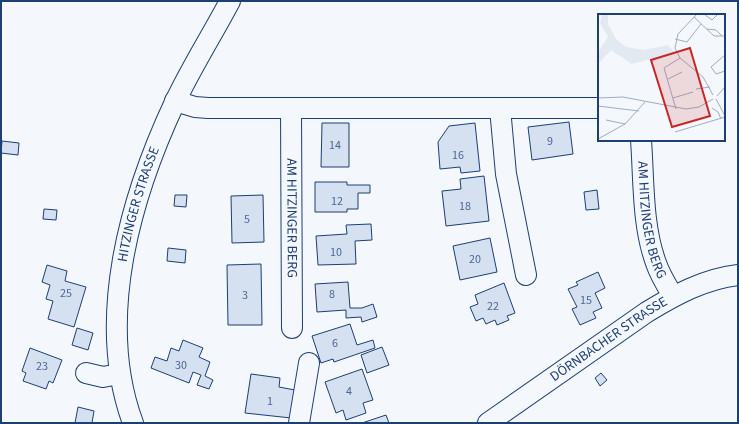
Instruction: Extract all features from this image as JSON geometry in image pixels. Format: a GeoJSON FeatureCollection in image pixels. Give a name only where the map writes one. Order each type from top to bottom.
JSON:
{"type":"FeatureCollection","features":[{"type":"Feature","properties":{"kind":"street","name":"HITZINGER STRASSE"},"geometry":{"type":"LineString","coordinates":[[133,423],[119,374],[116,336],[117,299],[125,249],[152,155],[175,101],[230,1]]}},
{"type":"Feature","properties":{"kind":"street"},"geometry":{"type":"LineString","coordinates":[[175,101],[195,107],[208,108],[598,108]]}},
{"type":"Feature","properties":{"kind":"street"},"geometry":{"type":"LineString","coordinates":[[500,108],[506,174],[526,275]]}},
{"type":"Feature","properties":{"kind":"street","name":"AM HITZINGER BERG"},"geometry":{"type":"LineString","coordinates":[[291,109],[292,328]]}},
{"type":"Feature","properties":{"kind":"street","name":"AM HITZINGER BERG"},"geometry":{"type":"LineString","coordinates":[[641,141],[646,219],[651,248],[656,265],[673,296]]}},
{"type":"Feature","properties":{"kind":"street","name":"DÖRNBACHER STRASSE"},"geometry":{"type":"LineString","coordinates":[[488,423],[647,312],[673,296],[701,284],[738,275]]}},
{"type":"Feature","properties":{"kind":"street"},"geometry":{"type":"LineString","coordinates":[[299,423],[309,364]]}},
{"type":"Feature","properties":{"kind":"street"},"geometry":{"type":"LineString","coordinates":[[86,373],[103,377],[119,374]]}},
{"type":"Feature","properties":{"kind":"building"},"geometry":{"type":"Polygon","coordinates":[[[569,122],[573,154],[532,160],[528,127],[569,122]]]}},
{"type":"Feature","properties":{"kind":"building"},"geometry":{"type":"Polygon","coordinates":[[[322,123],[349,123],[349,167],[321,167],[322,123]]]}},
{"type":"Feature","properties":{"kind":"building"},"geometry":{"type":"Polygon","coordinates":[[[475,123],[480,171],[461,173],[460,167],[440,169],[438,142],[449,126],[475,123]]]}},
{"type":"Feature","properties":{"kind":"building"},"geometry":{"type":"Polygon","coordinates":[[[2,141],[19,143],[18,155],[1,153],[2,141]]]}},
{"type":"Feature","properties":{"kind":"building"},"geometry":{"type":"Polygon","coordinates":[[[484,176],[489,221],[446,226],[442,191],[461,189],[460,179],[484,176]]]}},
{"type":"Feature","properties":{"kind":"building"},"geometry":{"type":"Polygon","coordinates":[[[315,182],[347,182],[347,185],[370,185],[370,193],[358,193],[358,209],[347,209],[347,212],[315,212],[315,182]]]}},
{"type":"Feature","properties":{"kind":"building"},"geometry":{"type":"Polygon","coordinates":[[[597,190],[599,209],[586,210],[584,192],[597,190]]]}},
{"type":"Feature","properties":{"kind":"building"},"geometry":{"type":"Polygon","coordinates":[[[175,195],[187,195],[186,207],[174,206],[175,195]]]}},
{"type":"Feature","properties":{"kind":"building"},"geometry":{"type":"Polygon","coordinates":[[[263,195],[264,242],[232,243],[231,196],[263,195]]]}},
{"type":"Feature","properties":{"kind":"building"},"geometry":{"type":"Polygon","coordinates":[[[44,209],[57,210],[56,220],[43,219],[44,209]]]}},
{"type":"Feature","properties":{"kind":"building"},"geometry":{"type":"Polygon","coordinates":[[[371,224],[372,240],[355,241],[356,264],[318,265],[316,236],[347,234],[346,225],[371,224]]]}},
{"type":"Feature","properties":{"kind":"building"},"geometry":{"type":"Polygon","coordinates":[[[490,238],[497,272],[460,280],[453,246],[490,238]]]}},
{"type":"Feature","properties":{"kind":"building"},"geometry":{"type":"Polygon","coordinates":[[[168,248],[186,250],[185,263],[167,261],[168,248]]]}},
{"type":"Feature","properties":{"kind":"building"},"geometry":{"type":"Polygon","coordinates":[[[261,264],[262,325],[228,325],[227,265],[261,264]]]}},
{"type":"Feature","properties":{"kind":"building"},"geometry":{"type":"Polygon","coordinates":[[[47,265],[67,271],[65,281],[86,287],[74,327],[48,319],[53,301],[46,299],[50,285],[42,282],[47,265]]]}},
{"type":"Feature","properties":{"kind":"building"},"geometry":{"type":"Polygon","coordinates":[[[598,272],[605,288],[595,293],[602,308],[593,312],[596,318],[580,325],[572,309],[577,307],[568,289],[578,285],[576,282],[598,272]]]}},
{"type":"Feature","properties":{"kind":"building"},"geometry":{"type":"Polygon","coordinates":[[[348,282],[350,308],[362,308],[373,304],[377,317],[362,322],[361,317],[346,318],[346,310],[317,312],[315,284],[348,282]]]}},
{"type":"Feature","properties":{"kind":"building"},"geometry":{"type":"Polygon","coordinates":[[[504,283],[515,313],[507,316],[509,320],[497,325],[495,320],[486,324],[483,318],[476,321],[470,307],[478,304],[475,295],[504,283]]]}},
{"type":"Feature","properties":{"kind":"building"},"geometry":{"type":"Polygon","coordinates":[[[350,324],[357,345],[373,340],[375,348],[334,362],[333,359],[321,363],[312,336],[350,324]]]}},
{"type":"Feature","properties":{"kind":"building"},"geometry":{"type":"Polygon","coordinates":[[[77,328],[93,333],[88,350],[72,345],[77,328]]]}},
{"type":"Feature","properties":{"kind":"building"},"geometry":{"type":"Polygon","coordinates":[[[183,340],[203,348],[199,357],[210,362],[205,376],[213,380],[209,389],[197,385],[201,375],[193,372],[189,383],[151,368],[155,357],[167,361],[171,348],[179,351],[183,340]]]}},
{"type":"Feature","properties":{"kind":"building"},"geometry":{"type":"Polygon","coordinates":[[[382,347],[389,365],[367,373],[361,355],[382,347]]]}},
{"type":"Feature","properties":{"kind":"building"},"geometry":{"type":"Polygon","coordinates":[[[30,348],[62,360],[53,383],[49,381],[46,389],[23,381],[26,373],[22,371],[30,348]]]}},
{"type":"Feature","properties":{"kind":"building"},"geometry":{"type":"Polygon","coordinates":[[[362,369],[373,400],[363,403],[366,413],[346,420],[343,410],[336,413],[325,382],[362,369]]]}},
{"type":"Feature","properties":{"kind":"building"},"geometry":{"type":"Polygon","coordinates":[[[601,373],[607,380],[600,386],[595,378],[601,373]]]}},
{"type":"Feature","properties":{"kind":"building"},"geometry":{"type":"Polygon","coordinates":[[[251,374],[280,378],[279,387],[295,390],[291,418],[245,413],[251,374]]]}},
{"type":"Feature","properties":{"kind":"building"},"geometry":{"type":"Polygon","coordinates":[[[78,407],[94,411],[92,423],[75,423],[78,407]]]}},
{"type":"Feature","properties":{"kind":"building"},"geometry":{"type":"Polygon","coordinates":[[[386,415],[389,423],[362,423],[386,415]]]}}]}
